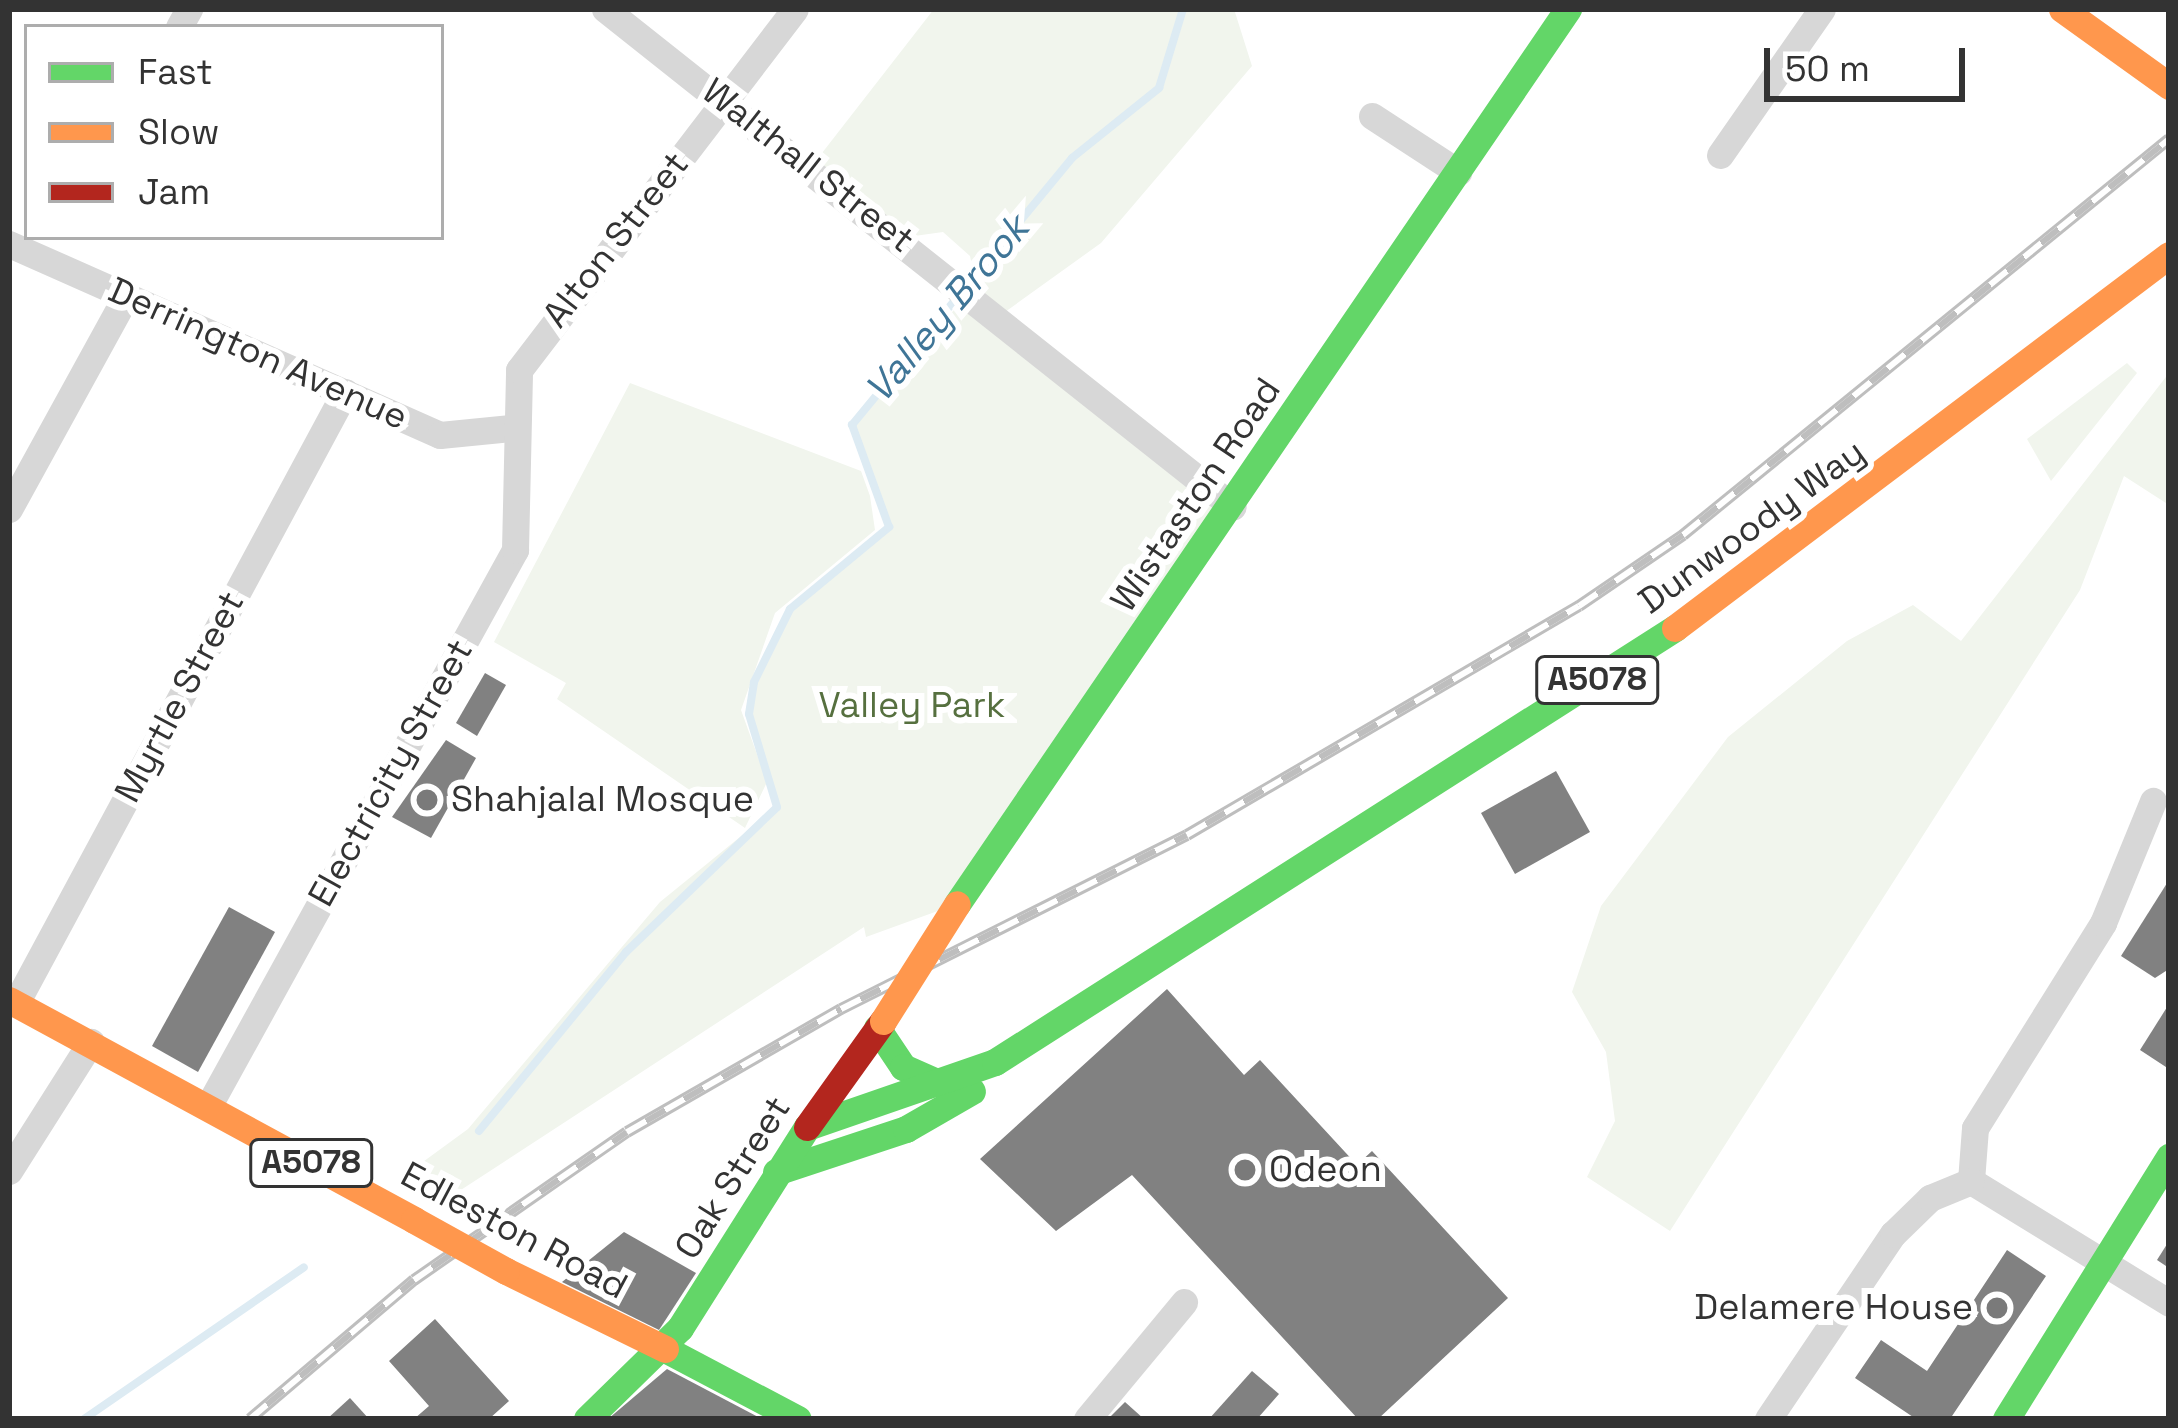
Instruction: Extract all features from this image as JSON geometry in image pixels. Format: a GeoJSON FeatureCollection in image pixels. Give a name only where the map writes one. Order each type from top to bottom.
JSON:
{"type":"FeatureCollection","features":[{"type":"Feature","properties":{"kind":"main road","name":"Wistaston Road"},"geometry":{"type":"LineString","coordinates":[[880,1024],[1568,9]]}},
{"type":"Feature","properties":{"kind":"main road"},"geometry":{"type":"LineString","coordinates":[[2065,10],[2165,82]]}},
{"type":"Feature","properties":{"kind":"main road","name":"Dunwoody Way"},"geometry":{"type":"LineString","coordinates":[[807,1126],[995,1062],[1767,565],[2169,255]]}},
{"type":"Feature","properties":{"kind":"main road","name":"Edleston Road"},"geometry":{"type":"LineString","coordinates":[[12,1002],[506,1270],[798,1419]]}},
{"type":"Feature","properties":{"kind":"main road"},"geometry":{"type":"LineString","coordinates":[[880,1024],[903,1067],[939,1083]]}},
{"type":"Feature","properties":{"kind":"main road","name":"Oak Street"},"geometry":{"type":"LineString","coordinates":[[587,1419],[665,1349],[776,1172],[880,1024]]}},
{"type":"Feature","properties":{"kind":"main road","name":"Dunwoody Way"},"geometry":{"type":"LineString","coordinates":[[776,1172],[950,1107],[995,1062]]}},
{"type":"Feature","properties":{"kind":"main road"},"geometry":{"type":"LineString","coordinates":[[2006,1419],[2169,1156]]}},
{"type":"Feature","properties":{"kind":"street","name":"Walthall Street"},"geometry":{"type":"LineString","coordinates":[[605,9],[952,278],[1233,507]]}},
{"type":"Feature","properties":{"kind":"street","name":"Alton Street"},"geometry":{"type":"LineString","coordinates":[[512,428],[520,370],[544,331],[795,9]]}},
{"type":"Feature","properties":{"kind":"street"},"geometry":{"type":"LineString","coordinates":[[1720,155],[1822,9]]}},
{"type":"Feature","properties":{"kind":"street"},"geometry":{"type":"LineString","coordinates":[[1372,116],[1458,172]]}},
{"type":"Feature","properties":{"kind":"street"},"geometry":{"type":"LineString","coordinates":[[54,263],[66,240]]}},
{"type":"Feature","properties":{"kind":"street","name":"Derrington Avenue"},"geometry":{"type":"LineString","coordinates":[[9,244],[450,438],[512,428]]}},
{"type":"Feature","properties":{"kind":"street"},"geometry":{"type":"LineString","coordinates":[[9,508],[127,294]]}},
{"type":"Feature","properties":{"kind":"street","name":"Myrtle Street"},"geometry":{"type":"LineString","coordinates":[[12,1002],[345,392]]}},
{"type":"Feature","properties":{"kind":"street","name":"Electricity Street"},"geometry":{"type":"LineString","coordinates":[[209,1105],[514,550],[523,515],[512,428]]}},
{"type":"Feature","properties":{"kind":"street"},"geometry":{"type":"LineString","coordinates":[[1768,1419],[1893,1234],[1970,1180],[1975,1128],[2103,923],[2153,801]]}},
{"type":"Feature","properties":{"kind":"street"},"geometry":{"type":"LineString","coordinates":[[9,1171],[91,1042]]}},
{"type":"Feature","properties":{"kind":"street"},"geometry":{"type":"LineString","coordinates":[[1970,1180],[2169,1303]]}},
{"type":"Feature","properties":{"kind":"street"},"geometry":{"type":"LineString","coordinates":[[1087,1419],[1184,1302]]}},
{"type":"Feature","properties":{"kind":"green space","name":"Valley Park"},"geometry":{"type":"Polygon","coordinates":[[[934,9],[1234,9],[1252,66],[1101,243],[998,317],[1233,507],[957,904],[866,937],[864,927],[447,1199],[405,1175],[468,1129],[660,902],[777,807],[749,714],[754,682],[790,609],[889,527],[852,425],[954,310],[979,300],[970,256],[943,232],[900,238],[815,162],[934,9]]]}},
{"type":"Feature","properties":{"kind":"green space"},"geometry":{"type":"Polygon","coordinates":[[[2127,363],[2137,373],[2051,481],[2027,439],[2127,363]]]}},
{"type":"Feature","properties":{"kind":"green space"},"geometry":{"type":"Polygon","coordinates":[[[2169,373],[2169,505],[2124,476],[2080,590],[1670,1231],[1587,1177],[1615,1121],[1606,1052],[1572,992],[1601,906],[1728,737],[1847,641],[1913,605],[1961,641],[2169,373]]]}},
{"type":"Feature","properties":{"kind":"green space"},"geometry":{"type":"Polygon","coordinates":[[[630,383],[861,471],[870,496],[875,530],[775,613],[741,710],[767,782],[745,828],[557,699],[566,683],[494,642],[630,383]]]}},
{"type":"Feature","properties":{"kind":"building"},"geometry":{"type":"Polygon","coordinates":[[[485,673],[506,685],[477,736],[456,723],[485,673]]]}},
{"type":"Feature","properties":{"kind":"building","name":"Shahjalal Mosque"},"geometry":{"type":"Polygon","coordinates":[[[446,740],[476,758],[431,838],[392,817],[446,740]]]}},
{"type":"Feature","properties":{"kind":"building"},"geometry":{"type":"Polygon","coordinates":[[[1556,771],[1590,832],[1515,874],[1481,813],[1556,771]]]}},
{"type":"Feature","properties":{"kind":"building"},"geometry":{"type":"Polygon","coordinates":[[[2169,880],[2169,969],[2155,978],[2121,956],[2169,880]]]}},
{"type":"Feature","properties":{"kind":"building"},"geometry":{"type":"Polygon","coordinates":[[[229,907],[275,932],[198,1072],[152,1046],[229,907]]]}},
{"type":"Feature","properties":{"kind":"building"},"geometry":{"type":"Polygon","coordinates":[[[1167,989],[1244,1075],[1260,1060],[1357,1165],[1372,1151],[1508,1298],[1378,1419],[1358,1419],[1132,1175],[1056,1231],[980,1159],[1167,989]]]}},
{"type":"Feature","properties":{"kind":"building"},"geometry":{"type":"Polygon","coordinates":[[[2169,1004],[2169,1069],[2140,1050],[2169,1004]]]}},
{"type":"Feature","properties":{"kind":"building"},"geometry":{"type":"Polygon","coordinates":[[[624,1232],[696,1273],[659,1330],[562,1282],[624,1232]]]}},
{"type":"Feature","properties":{"kind":"building"},"geometry":{"type":"Polygon","coordinates":[[[2169,1241],[2169,1268],[2157,1260],[2169,1241]]]}},
{"type":"Feature","properties":{"kind":"building","name":"Delamere House"},"geometry":{"type":"Polygon","coordinates":[[[2007,1250],[2046,1276],[1950,1419],[1916,1419],[1855,1378],[1881,1340],[1927,1371],[2007,1250]]]}},
{"type":"Feature","properties":{"kind":"building"},"geometry":{"type":"Polygon","coordinates":[[[435,1319],[509,1401],[489,1419],[414,1419],[429,1406],[389,1361],[435,1319]]]}},
{"type":"Feature","properties":{"kind":"building"},"geometry":{"type":"Polygon","coordinates":[[[667,1369],[762,1419],[608,1419],[667,1369]]]}},
{"type":"Feature","properties":{"kind":"building"},"geometry":{"type":"Polygon","coordinates":[[[1252,1371],[1279,1394],[1257,1419],[1209,1419],[1252,1371]]]}},
{"type":"Feature","properties":{"kind":"building"},"geometry":{"type":"Polygon","coordinates":[[[350,1398],[369,1419],[327,1419],[350,1398]]]}},
{"type":"Feature","properties":{"kind":"building"},"geometry":{"type":"Polygon","coordinates":[[[1125,1402],[1144,1419],[1108,1419],[1125,1402]]]}},
{"type":"Feature","properties":{"kind":"waterway","name":"Valley Brook"},"geometry":{"type":"LineString","coordinates":[[479,1131],[626,952],[777,807],[749,714],[754,682],[790,609],[889,527],[852,425],[1072,158],[1159,88],[1183,9]]}},
{"type":"Feature","properties":{"kind":"waterway","name":"Valley Brook"},"geometry":{"type":"LineString","coordinates":[[84,1419],[304,1267]]}},
{"type":"Feature","properties":{"kind":"railway"},"geometry":{"type":"LineString","coordinates":[[250,1419],[414,1280],[627,1132],[841,1009],[1187,835],[1579,606],[1683,535],[2169,139]]}},
{"type":"Feature","properties":{"kind":"traffic: fast"},"geometry":{"type":"LineString","coordinates":[[957,904],[1568,9]]}},
{"type":"Feature","properties":{"kind":"traffic: fast"},"geometry":{"type":"LineString","coordinates":[[587,1419],[680,1328],[807,1127],[995,1062],[1675,628]]}},
{"type":"Feature","properties":{"kind":"traffic: fast"},"geometry":{"type":"LineString","coordinates":[[877,1028],[903,1067],[939,1083]]}},
{"type":"Feature","properties":{"kind":"traffic: fast"},"geometry":{"type":"LineString","coordinates":[[776,1172],[906,1129],[972,1091]]}},
{"type":"Feature","properties":{"kind":"traffic: fast"},"geometry":{"type":"LineString","coordinates":[[2006,1419],[2169,1157]]}},
{"type":"Feature","properties":{"kind":"traffic: fast"},"geometry":{"type":"LineString","coordinates":[[665,1349],[798,1419]]}},
{"type":"Feature","properties":{"kind":"traffic: slow"},"geometry":{"type":"LineString","coordinates":[[2062,9],[2169,86]]}},
{"type":"Feature","properties":{"kind":"traffic: slow"},"geometry":{"type":"LineString","coordinates":[[1675,628],[2169,255]]}},
{"type":"Feature","properties":{"kind":"traffic: slow"},"geometry":{"type":"LineString","coordinates":[[883,1021],[957,904]]}},
{"type":"Feature","properties":{"kind":"traffic: slow"},"geometry":{"type":"LineString","coordinates":[[9,1000],[414,1220]]}},
{"type":"Feature","properties":{"kind":"traffic: slow"},"geometry":{"type":"LineString","coordinates":[[414,1220],[506,1271]]}},
{"type":"Feature","properties":{"kind":"traffic: slow"},"geometry":{"type":"LineString","coordinates":[[506,1271],[665,1349]]}},
{"type":"Feature","properties":{"kind":"traffic: jam"},"geometry":{"type":"LineString","coordinates":[[807,1127],[883,1021]]}},
{"type":"Feature","properties":{"kind":"place","name":"Shahjalal Mosque"},"geometry":{"type":"Point","coordinates":[427,800]}},
{"type":"Feature","properties":{"kind":"place","name":"Odeon"},"geometry":{"type":"Point","coordinates":[1245,1170]}},
{"type":"Feature","properties":{"kind":"place","name":"Delamere House"},"geometry":{"type":"Point","coordinates":[1997,1308]}}]}
